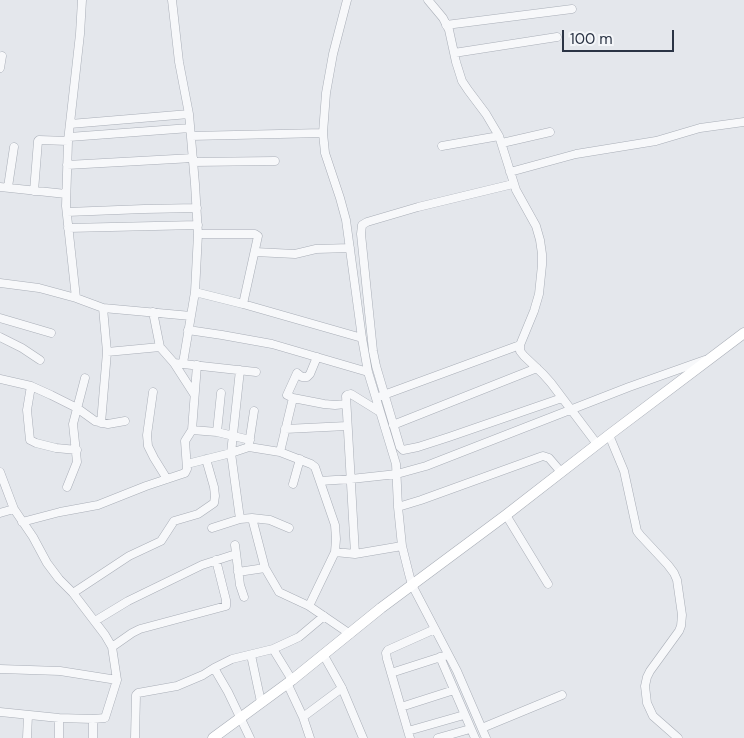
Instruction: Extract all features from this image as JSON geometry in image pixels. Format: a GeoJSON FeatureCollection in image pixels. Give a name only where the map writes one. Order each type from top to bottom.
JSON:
{"type":"FeatureCollection","features":[{"type":"Feature","properties":{"kind":"street"},"geometry":{"type":"LineString","coordinates":[[76,298],[66,194],[68,140],[82,0]]}},
{"type":"Feature","properties":{"kind":"street"},"geometry":{"type":"LineString","coordinates":[[172,0],[179,62],[189,114],[198,225],[195,292],[183,363]]}},
{"type":"Feature","properties":{"kind":"street"},"geometry":{"type":"LineString","coordinates":[[347,0],[333,54],[326,93],[323,133],[325,153],[344,212],[368,372],[395,459],[402,546],[412,585],[448,654],[486,738]]}},
{"type":"Feature","properties":{"kind":"street"},"geometry":{"type":"LineString","coordinates":[[428,0],[443,18],[449,30],[462,80],[486,114],[500,139],[513,184],[536,226],[542,254],[539,294],[520,345],[522,354],[551,383],[597,444]]}},
{"type":"Feature","properties":{"kind":"street"},"geometry":{"type":"LineString","coordinates":[[446,25],[572,9]]}},
{"type":"Feature","properties":{"kind":"street"},"geometry":{"type":"LineString","coordinates":[[454,53],[557,37]]}},
{"type":"Feature","properties":{"kind":"street"},"geometry":{"type":"LineString","coordinates":[[0,68],[2,56]]}},
{"type":"Feature","properties":{"kind":"street"},"geometry":{"type":"LineString","coordinates":[[70,124],[189,114]]}},
{"type":"Feature","properties":{"kind":"street"},"geometry":{"type":"LineString","coordinates":[[510,172],[576,154],[656,141],[700,128],[744,122]]}},
{"type":"Feature","properties":{"kind":"street"},"geometry":{"type":"LineString","coordinates":[[34,191],[39,140],[68,140],[190,128]]}},
{"type":"Feature","properties":{"kind":"street"},"geometry":{"type":"LineString","coordinates":[[442,146],[550,132]]}},
{"type":"Feature","properties":{"kind":"street"},"geometry":{"type":"LineString","coordinates":[[191,136],[323,133]]}},
{"type":"Feature","properties":{"kind":"street"},"geometry":{"type":"LineString","coordinates":[[14,148],[4,187],[66,194]]}},
{"type":"Feature","properties":{"kind":"street"},"geometry":{"type":"LineString","coordinates":[[67,165],[193,160],[275,161]]}},
{"type":"Feature","properties":{"kind":"street"},"geometry":{"type":"LineString","coordinates":[[513,184],[418,207],[362,225],[361,234],[373,351],[393,425],[400,447],[403,450],[449,438],[562,398]]}},
{"type":"Feature","properties":{"kind":"street"},"geometry":{"type":"LineString","coordinates":[[67,212],[197,208]]}},
{"type":"Feature","properties":{"kind":"street"},"geometry":{"type":"LineString","coordinates":[[68,228],[198,225]]}},
{"type":"Feature","properties":{"kind":"street"},"geometry":{"type":"LineString","coordinates":[[198,234],[257,235],[243,304]]}},
{"type":"Feature","properties":{"kind":"street"},"geometry":{"type":"LineString","coordinates":[[255,252],[295,254],[316,249],[350,248]]}},
{"type":"Feature","properties":{"kind":"street"},"geometry":{"type":"LineString","coordinates":[[0,283],[39,288],[103,308],[191,316]]}},
{"type":"Feature","properties":{"kind":"street"},"geometry":{"type":"LineString","coordinates":[[195,292],[362,338]]}},
{"type":"Feature","properties":{"kind":"street"},"geometry":{"type":"LineString","coordinates":[[101,423],[107,352],[103,308]]}},
{"type":"Feature","properties":{"kind":"street"},"geometry":{"type":"LineString","coordinates":[[153,312],[160,348],[174,363],[194,394]]}},
{"type":"Feature","properties":{"kind":"street"},"geometry":{"type":"LineString","coordinates":[[0,318],[51,333]]}},
{"type":"Feature","properties":{"kind":"street"},"geometry":{"type":"LineString","coordinates":[[188,330],[254,340],[368,372]]}},
{"type":"Feature","properties":{"kind":"street"},"geometry":{"type":"LineString","coordinates":[[213,738],[744,334]]}},
{"type":"Feature","properties":{"kind":"street"},"geometry":{"type":"LineString","coordinates":[[0,337],[40,360]]}},
{"type":"Feature","properties":{"kind":"street"},"geometry":{"type":"LineString","coordinates":[[376,398],[520,345]]}},
{"type":"Feature","properties":{"kind":"street"},"geometry":{"type":"LineString","coordinates":[[107,352],[160,348]]}},
{"type":"Feature","properties":{"kind":"street"},"geometry":{"type":"LineString","coordinates":[[317,357],[310,374],[302,377],[297,373],[287,394],[293,398],[335,406],[346,404]]}},
{"type":"Feature","properties":{"kind":"street"},"geometry":{"type":"LineString","coordinates":[[320,481],[396,474],[440,461],[629,387],[714,357]]}},
{"type":"Feature","properties":{"kind":"street"},"geometry":{"type":"LineString","coordinates":[[174,363],[256,372]]}},
{"type":"Feature","properties":{"kind":"street"},"geometry":{"type":"LineString","coordinates":[[22,522],[98,505],[185,473],[187,464],[185,441],[192,430],[196,365]]}},
{"type":"Feature","properties":{"kind":"street"},"geometry":{"type":"LineString","coordinates":[[393,425],[537,368]]}},
{"type":"Feature","properties":{"kind":"street"},"geometry":{"type":"LineString","coordinates":[[240,370],[231,453],[240,519]]}},
{"type":"Feature","properties":{"kind":"street"},"geometry":{"type":"LineString","coordinates":[[67,487],[76,466],[77,450],[73,428],[85,378]]}},
{"type":"Feature","properties":{"kind":"street"},"geometry":{"type":"LineString","coordinates":[[0,379],[31,386],[52,395],[77,408],[92,420],[113,424],[125,421]]}},
{"type":"Feature","properties":{"kind":"street"},"geometry":{"type":"LineString","coordinates":[[31,386],[27,410],[30,440],[56,448],[77,450]]}},
{"type":"Feature","properties":{"kind":"street"},"geometry":{"type":"LineString","coordinates":[[153,392],[147,434],[148,446],[166,480]]}},
{"type":"Feature","properties":{"kind":"street"},"geometry":{"type":"LineString","coordinates":[[217,432],[220,393]]}},
{"type":"Feature","properties":{"kind":"street"},"geometry":{"type":"LineString","coordinates":[[355,554],[347,394],[351,394],[380,412]]}},
{"type":"Feature","properties":{"kind":"street"},"geometry":{"type":"LineString","coordinates":[[280,452],[293,398]]}},
{"type":"Feature","properties":{"kind":"street"},"geometry":{"type":"LineString","coordinates":[[249,443],[254,411]]}},
{"type":"Feature","properties":{"kind":"street"},"geometry":{"type":"LineString","coordinates":[[285,429],[348,426]]}},
{"type":"Feature","properties":{"kind":"street"},"geometry":{"type":"LineString","coordinates":[[192,430],[232,435],[249,443],[300,459],[315,467],[335,525],[336,539],[335,552],[309,606]]}},
{"type":"Feature","properties":{"kind":"street"},"geometry":{"type":"LineString","coordinates":[[609,435],[624,471],[637,531],[668,565],[674,573],[676,580],[682,615],[681,626],[679,632],[650,670],[645,686],[653,716],[678,738]]}},
{"type":"Feature","properties":{"kind":"street"},"geometry":{"type":"LineString","coordinates":[[187,464],[231,453],[249,443]]}},
{"type":"Feature","properties":{"kind":"street"},"geometry":{"type":"LineString","coordinates":[[398,507],[543,456],[549,458],[561,472]]}},
{"type":"Feature","properties":{"kind":"street"},"geometry":{"type":"LineString","coordinates":[[293,484],[300,459]]}},
{"type":"Feature","properties":{"kind":"street"},"geometry":{"type":"LineString","coordinates":[[73,593],[129,556],[161,541],[174,521],[198,514],[214,503],[214,487],[206,460]]}},
{"type":"Feature","properties":{"kind":"street"},"geometry":{"type":"LineString","coordinates":[[0,472],[2,482],[14,509],[33,537],[50,568],[95,621],[112,647],[117,680],[105,718],[59,718],[0,712]]}},
{"type":"Feature","properties":{"kind":"street"},"geometry":{"type":"LineString","coordinates":[[0,513],[14,509]]}},
{"type":"Feature","properties":{"kind":"street"},"geometry":{"type":"LineString","coordinates":[[506,515],[548,584]]}},
{"type":"Feature","properties":{"kind":"street"},"geometry":{"type":"LineString","coordinates":[[252,518],[265,568],[279,592],[309,606],[350,634]]}},
{"type":"Feature","properties":{"kind":"street"},"geometry":{"type":"LineString","coordinates":[[212,528],[240,519],[252,518],[270,520],[290,528]]}},
{"type":"Feature","properties":{"kind":"street"},"geometry":{"type":"LineString","coordinates":[[235,544],[240,585],[244,597]]}},
{"type":"Feature","properties":{"kind":"street"},"geometry":{"type":"LineString","coordinates":[[335,552],[355,554],[402,546]]}},
{"type":"Feature","properties":{"kind":"street"},"geometry":{"type":"LineString","coordinates":[[95,621],[128,601],[216,560],[236,554]]}},
{"type":"Feature","properties":{"kind":"street"},"geometry":{"type":"LineString","coordinates":[[112,647],[140,629],[226,606],[216,560]]}},
{"type":"Feature","properties":{"kind":"street"},"geometry":{"type":"LineString","coordinates":[[238,572],[265,568]]}},
{"type":"Feature","properties":{"kind":"street"},"geometry":{"type":"LineString","coordinates":[[135,738],[137,694],[139,692],[177,686],[203,675],[232,658],[273,650],[298,637],[324,616]]}},
{"type":"Feature","properties":{"kind":"street"},"geometry":{"type":"LineString","coordinates":[[435,629],[388,650],[386,655],[409,734],[464,714]]}},
{"type":"Feature","properties":{"kind":"street"},"geometry":{"type":"LineString","coordinates":[[273,650],[289,681],[310,738]]}},
{"type":"Feature","properties":{"kind":"street"},"geometry":{"type":"LineString","coordinates":[[323,654],[342,688],[362,738]]}},
{"type":"Feature","properties":{"kind":"street"},"geometry":{"type":"LineString","coordinates":[[391,673],[448,654]]}},
{"type":"Feature","properties":{"kind":"street"},"geometry":{"type":"LineString","coordinates":[[251,655],[261,702]]}},
{"type":"Feature","properties":{"kind":"street"},"geometry":{"type":"LineString","coordinates":[[440,657],[475,738]]}},
{"type":"Feature","properties":{"kind":"street"},"geometry":{"type":"LineString","coordinates":[[214,668],[250,738]]}},
{"type":"Feature","properties":{"kind":"street"},"geometry":{"type":"LineString","coordinates":[[0,669],[60,671],[117,680]]}},
{"type":"Feature","properties":{"kind":"street"},"geometry":{"type":"LineString","coordinates":[[303,717],[342,688]]}},
{"type":"Feature","properties":{"kind":"street"},"geometry":{"type":"LineString","coordinates":[[401,707],[454,690]]}},
{"type":"Feature","properties":{"kind":"street"},"geometry":{"type":"LineString","coordinates":[[482,728],[562,695]]}},
{"type":"Feature","properties":{"kind":"street"},"geometry":{"type":"LineString","coordinates":[[27,738],[28,715]]}},
{"type":"Feature","properties":{"kind":"street"},"geometry":{"type":"LineString","coordinates":[[59,718],[59,738]]}},
{"type":"Feature","properties":{"kind":"street"},"geometry":{"type":"LineString","coordinates":[[93,719],[93,738]]}},
{"type":"Feature","properties":{"kind":"street"},"geometry":{"type":"LineString","coordinates":[[438,738],[470,729]]}}]}
